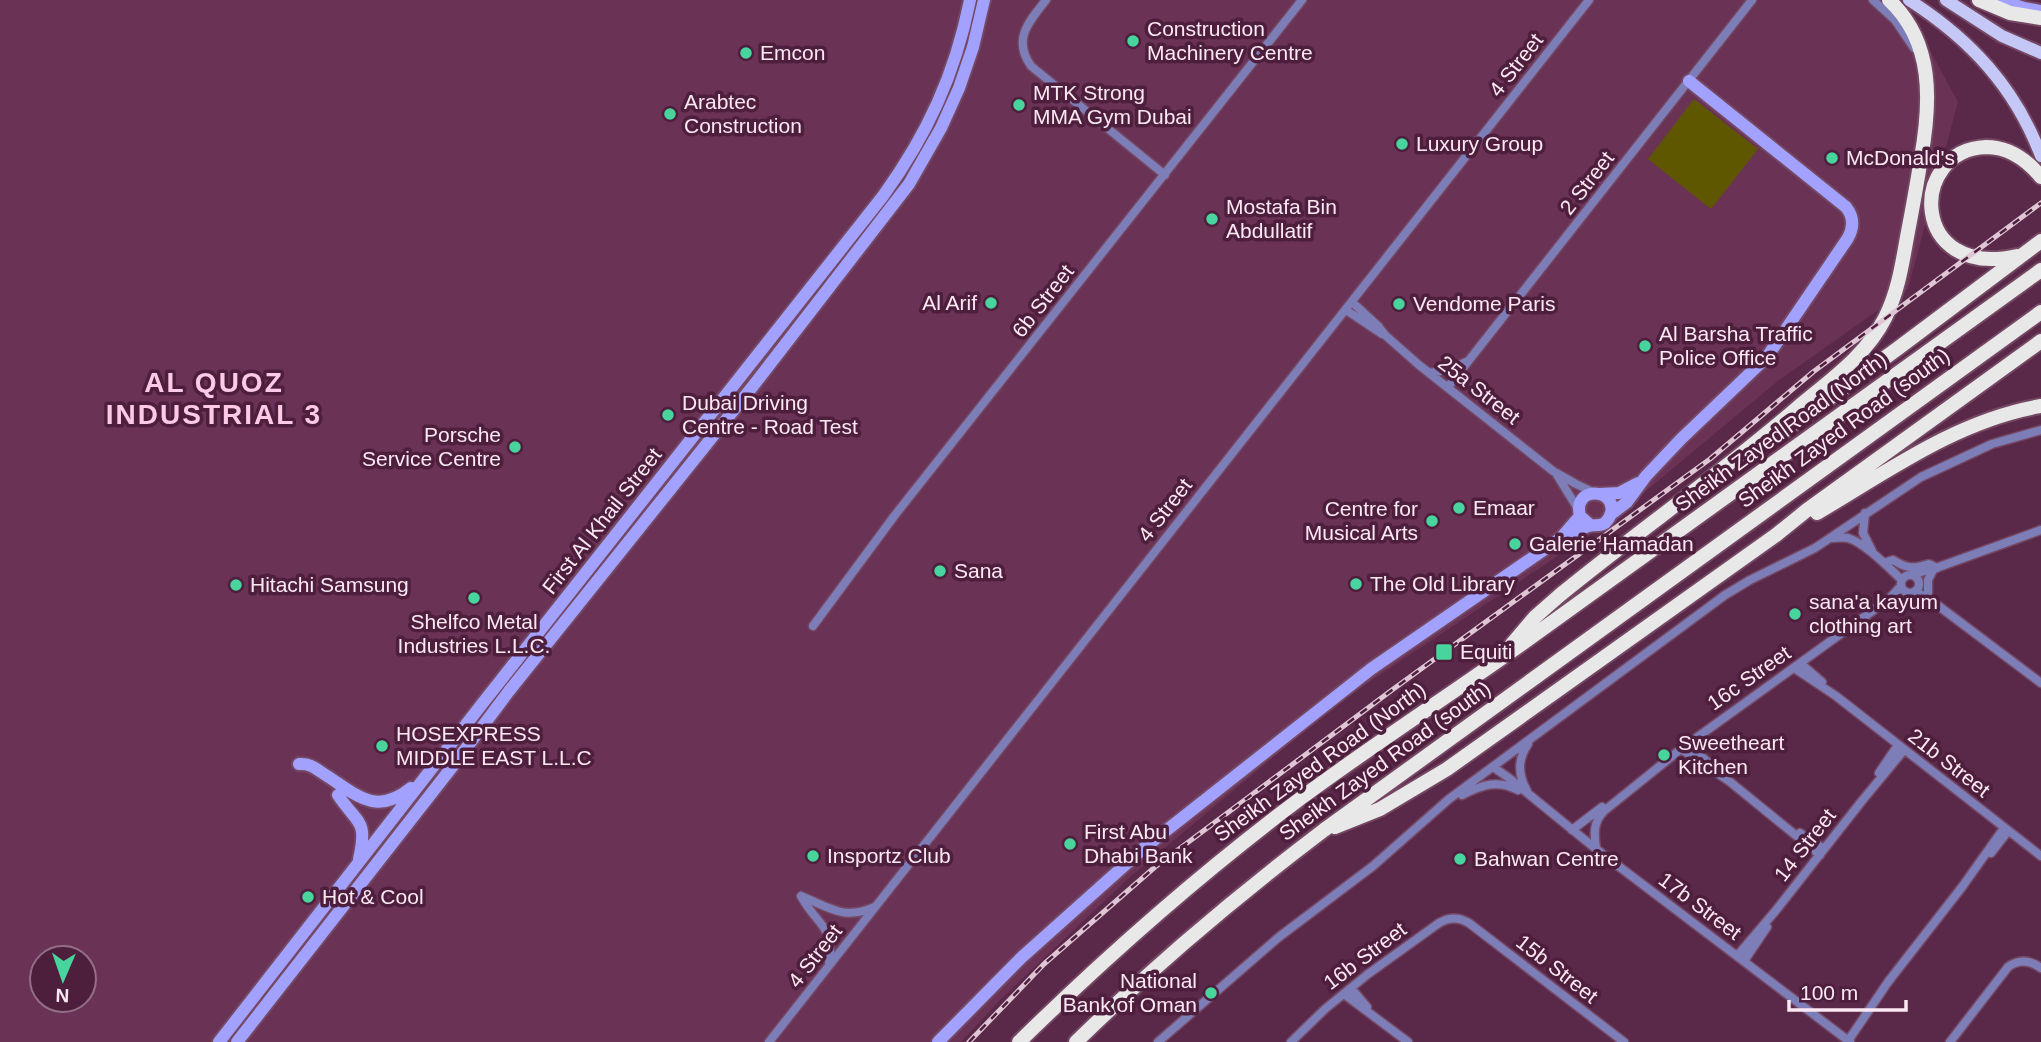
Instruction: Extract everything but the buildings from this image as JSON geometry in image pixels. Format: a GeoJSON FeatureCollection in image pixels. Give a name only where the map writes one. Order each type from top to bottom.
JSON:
{"type":"FeatureCollection","features":[{"type":"Feature","properties":{"kind":"highway"},"geometry":{"type":"LineString","coordinates":[[1503,657],[1553,600],[1749,449],[1852,362],[1875,336],[1891,306],[1901,272],[1926,132],[1929,98],[1925,71],[1914,34],[1903,15],[1889,0]]}},
{"type":"Feature","properties":{"kind":"highway"},"geometry":{"type":"LineString","coordinates":[[1979,0],[2010,13],[2041,18]]}},
{"type":"Feature","properties":{"kind":"highway"},"geometry":{"type":"LineString","coordinates":[[2022,255],[1984,260],[1955,250],[1940,235],[1932,216],[1934,185],[1945,167],[1961,154],[1991,147],[2011,152],[2041,177]]}},
{"type":"Feature","properties":{"kind":"highway"},"geometry":{"type":"LineString","coordinates":[[1749,449],[1775,437],[2041,241]]}},
{"type":"Feature","properties":{"kind":"highway","name":"Sheikh Zayed Road (North)"},"geometry":{"type":"LineString","coordinates":[[1019,1042],[1144,925],[1242,844],[1344,767],[1503,657],[2041,270]]}},
{"type":"Feature","properties":{"kind":"highway","name":"Sheikh Zayed Road (south)"},"geometry":{"type":"LineString","coordinates":[[1076,1042],[1188,939],[1324,830],[2041,312]]}},
{"type":"Feature","properties":{"kind":"highway"},"geometry":{"type":"LineString","coordinates":[[1324,830],[1380,809],[1447,769],[1776,535],[2041,341]]}},
{"type":"Feature","properties":{"kind":"highway"},"geometry":{"type":"LineString","coordinates":[[1776,535],[1958,431],[1998,416],[2041,406]]}},
{"type":"Feature","properties":{"kind":"main road","name":"First Al Khail Street"},"geometry":{"type":"LineString","coordinates":[[219,1042],[898,175],[930,122],[946,86],[970,0]]}},
{"type":"Feature","properties":{"kind":"main road","name":"First Al Khail Street"},"geometry":{"type":"LineString","coordinates":[[237,1042],[509,691],[760,377],[909,184],[955,98],[973,47],[984,0]]}},
{"type":"Feature","properties":{"kind":"main road"},"geometry":{"type":"LineString","coordinates":[[1909,0],[1946,24],[1970,46],[2041,136]]}},
{"type":"Feature","properties":{"kind":"main road"},"geometry":{"type":"LineString","coordinates":[[1946,0],[2002,36],[2041,53]]}},
{"type":"Feature","properties":{"kind":"main road"},"geometry":{"type":"LineString","coordinates":[[2000,0],[2041,11]]}},
{"type":"Feature","properties":{"kind":"main road"},"geometry":{"type":"LineString","coordinates":[[1583,517],[1602,524],[1627,502],[1646,476],[1688,432],[1768,357],[1853,227],[1846,207],[1689,81]]}},
{"type":"Feature","properties":{"kind":"main road"},"geometry":{"type":"LineString","coordinates":[[2021,113],[2041,156]]}},
{"type":"Feature","properties":{"kind":"main road"},"geometry":{"type":"LineString","coordinates":[[1583,517],[1580,502],[1586,496],[1625,491],[1646,476]]}},
{"type":"Feature","properties":{"kind":"main road"},"geometry":{"type":"LineString","coordinates":[[1598,493],[1611,505],[1610,515]]}},
{"type":"Feature","properties":{"kind":"main road"},"geometry":{"type":"LineString","coordinates":[[938,1042],[1022,957],[1144,848],[1371,669],[1561,538],[1583,517]]}},
{"type":"Feature","properties":{"kind":"main road"},"geometry":{"type":"LineString","coordinates":[[299,764],[308,764],[360,797],[378,803],[397,799],[425,777]]}},
{"type":"Feature","properties":{"kind":"main road"},"geometry":{"type":"LineString","coordinates":[[338,795],[363,829],[358,863]]}},
{"type":"Feature","properties":{"kind":"street"},"geometry":{"type":"LineString","coordinates":[[1046,0],[1026,28],[1023,38],[1024,54],[1031,66],[1165,175]]}},
{"type":"Feature","properties":{"kind":"street","name":"6b Street"},"geometry":{"type":"LineString","coordinates":[[813,626],[895,515],[1302,0]]}},
{"type":"Feature","properties":{"kind":"street","name":"4 Street"},"geometry":{"type":"LineString","coordinates":[[769,1042],[1588,0]]}},
{"type":"Feature","properties":{"kind":"street","name":"2 Street"},"geometry":{"type":"LineString","coordinates":[[1448,387],[1752,0]]}},
{"type":"Feature","properties":{"kind":"street"},"geometry":{"type":"LineString","coordinates":[[1873,0],[1904,32],[1925,71]]}},
{"type":"Feature","properties":{"kind":"street","name":"25a Street"},"geometry":{"type":"LineString","coordinates":[[1349,306],[1371,328],[1385,335],[1553,471],[1598,493]]}},
{"type":"Feature","properties":{"kind":"street"},"geometry":{"type":"LineString","coordinates":[[1429,373],[1455,368],[1472,358]]}},
{"type":"Feature","properties":{"kind":"street"},"geometry":{"type":"LineString","coordinates":[[1158,1042],[1279,937],[1373,866],[1440,806],[1725,595],[1799,557],[1912,482],[1962,456],[2041,430]]}},
{"type":"Feature","properties":{"kind":"street","name":"25a Street"},"geometry":{"type":"LineString","coordinates":[[1553,471],[1569,491],[1583,517]]}},
{"type":"Feature","properties":{"kind":"street"},"geometry":{"type":"LineString","coordinates":[[1865,513],[1863,536],[1873,553]]}},
{"type":"Feature","properties":{"kind":"street","name":"16c Street"},"geometry":{"type":"LineString","coordinates":[[1596,849],[1595,828],[1599,816],[1630,788],[1910,583],[1935,569],[2041,530]]}},
{"type":"Feature","properties":{"kind":"street"},"geometry":{"type":"LineString","coordinates":[[1830,538],[1849,538],[1873,553],[2041,683]]}},
{"type":"Feature","properties":{"kind":"street"},"geometry":{"type":"LineString","coordinates":[[1893,560],[1911,568],[1929,564],[1935,569],[1928,580],[1926,596],[1907,601],[1890,598],[1888,567],[1893,560]]}},
{"type":"Feature","properties":{"kind":"street","name":"21b Street"},"geometry":{"type":"LineString","coordinates":[[1797,665],[2041,856]]}},
{"type":"Feature","properties":{"kind":"street"},"geometry":{"type":"LineString","coordinates":[[1530,797],[1521,778],[1520,766],[1522,754],[1532,737]]}},
{"type":"Feature","properties":{"kind":"street"},"geometry":{"type":"LineString","coordinates":[[1684,746],[1782,822],[1791,832],[1822,852]]}},
{"type":"Feature","properties":{"kind":"street","name":"14 Street"},"geometry":{"type":"LineString","coordinates":[[1741,959],[1901,748]]}},
{"type":"Feature","properties":{"kind":"street","name":"17b Street"},"geometry":{"type":"LineString","coordinates":[[1493,767],[1847,1040]]}},
{"type":"Feature","properties":{"kind":"street","name":"17b Street"},"geometry":{"type":"LineString","coordinates":[[1440,806],[1489,783],[1506,785],[1530,797]]}},
{"type":"Feature","properties":{"kind":"street","name":"16c Street"},"geometry":{"type":"LineString","coordinates":[[1572,830],[1630,788]]}},
{"type":"Feature","properties":{"kind":"street"},"geometry":{"type":"LineString","coordinates":[[1847,1040],[1876,995],[2006,830]]}},
{"type":"Feature","properties":{"kind":"street"},"geometry":{"type":"LineString","coordinates":[[829,967],[831,947],[828,933],[801,896],[844,914],[858,913],[877,905]]}},
{"type":"Feature","properties":{"kind":"street","name":"16b Street"},"geometry":{"type":"LineString","coordinates":[[1291,1042],[1368,974],[1443,921],[1456,918],[1469,923]]}},
{"type":"Feature","properties":{"kind":"street","name":"15b Street"},"geometry":{"type":"LineString","coordinates":[[1469,923],[1624,1042]]}},
{"type":"Feature","properties":{"kind":"street"},"geometry":{"type":"LineString","coordinates":[[1950,1042],[2011,964],[2024,961],[2041,968]]}},
{"type":"Feature","properties":{"kind":"street"},"geometry":{"type":"LineString","coordinates":[[1347,991],[1408,1042]]}},
{"type":"Feature","properties":{"kind":"shaded area"},"geometry":{"type":"Polygon","coordinates":[[[0,0],[1903,0],[1958,102],[1908,289],[1778,381],[1610,521],[1338,703],[1129,878],[1002,998],[961,1042],[0,1042],[0,0]]]}},
{"type":"Feature","properties":{"kind":"shaded area"},"geometry":{"type":"Polygon","coordinates":[[[1694,99],[1758,149],[1711,209],[1648,159],[1694,99]]]}},
{"type":"Feature","properties":{"kind":"railway"},"geometry":{"type":"LineString","coordinates":[[969,1042],[1044,964],[1155,867],[1392,690],[1710,459],[1813,372],[2041,203]]}},
{"type":"Feature","properties":{"kind":"place","name":"Construction Machinery Centre"},"geometry":{"type":"Point","coordinates":[1133,41]}},
{"type":"Feature","properties":{"kind":"place","name":"Emcon"},"geometry":{"type":"Point","coordinates":[746,53]}},
{"type":"Feature","properties":{"kind":"place","name":"MTK Strong MMA Gym Dubai"},"geometry":{"type":"Point","coordinates":[1019,105]}},
{"type":"Feature","properties":{"kind":"place","name":"Arabtec Construction"},"geometry":{"type":"Point","coordinates":[670,114]}},
{"type":"Feature","properties":{"kind":"place","name":"Luxury Group"},"geometry":{"type":"Point","coordinates":[1402,144]}},
{"type":"Feature","properties":{"kind":"place","name":"McDonald's"},"geometry":{"type":"Point","coordinates":[1832,158]}},
{"type":"Feature","properties":{"kind":"place","name":"Mostafa Bin Abdullatif"},"geometry":{"type":"Point","coordinates":[1212,219]}},
{"type":"Feature","properties":{"kind":"place","name":"Al Arif"},"geometry":{"type":"Point","coordinates":[991,303]}},
{"type":"Feature","properties":{"kind":"place","name":"Vendome Paris"},"geometry":{"type":"Point","coordinates":[1399,304]}},
{"type":"Feature","properties":{"kind":"place","name":"Al Barsha Traffic Police Office"},"geometry":{"type":"Point","coordinates":[1645,346]}},
{"type":"Feature","properties":{"kind":"place","name":"Dubai Driving Centre - Road Test"},"geometry":{"type":"Point","coordinates":[668,415]}},
{"type":"Feature","properties":{"kind":"place","name":"Porsche Service Centre"},"geometry":{"type":"Point","coordinates":[515,447]}},
{"type":"Feature","properties":{"kind":"place","name":"Emaar"},"geometry":{"type":"Point","coordinates":[1459,508]}},
{"type":"Feature","properties":{"kind":"place","name":"Centre for Musical Arts"},"geometry":{"type":"Point","coordinates":[1432,521]}},
{"type":"Feature","properties":{"kind":"place","name":"Galerie Hamadan"},"geometry":{"type":"Point","coordinates":[1515,544]}},
{"type":"Feature","properties":{"kind":"place","name":"Sana"},"geometry":{"type":"Point","coordinates":[940,571]}},
{"type":"Feature","properties":{"kind":"place","name":"The Old Library"},"geometry":{"type":"Point","coordinates":[1356,584]}},
{"type":"Feature","properties":{"kind":"place","name":"Hitachi Samsung"},"geometry":{"type":"Point","coordinates":[236,585]}},
{"type":"Feature","properties":{"kind":"place","name":"Shelfco Metal Industries L.L.C."},"geometry":{"type":"Point","coordinates":[474,598]}},
{"type":"Feature","properties":{"kind":"place","name":"sana'a kayum clothing art"},"geometry":{"type":"Point","coordinates":[1795,614]}},
{"type":"Feature","properties":{"kind":"place","name":"Equiti"},"geometry":{"type":"Point","coordinates":[1444,652]}},
{"type":"Feature","properties":{"kind":"place","name":"HOSEXPRESS MIDDLE EAST L.L.C"},"geometry":{"type":"Point","coordinates":[382,746]}},
{"type":"Feature","properties":{"kind":"place","name":"Sweetheart Kitchen"},"geometry":{"type":"Point","coordinates":[1664,755]}},
{"type":"Feature","properties":{"kind":"place","name":"First Abu Dhabi Bank"},"geometry":{"type":"Point","coordinates":[1070,844]}},
{"type":"Feature","properties":{"kind":"place","name":"Insportz Club"},"geometry":{"type":"Point","coordinates":[813,856]}},
{"type":"Feature","properties":{"kind":"place","name":"Bahwan Centre"},"geometry":{"type":"Point","coordinates":[1460,859]}},
{"type":"Feature","properties":{"kind":"place","name":"Hot & Cool"},"geometry":{"type":"Point","coordinates":[308,897]}},
{"type":"Feature","properties":{"kind":"place","name":"National Bank of Oman"},"geometry":{"type":"Point","coordinates":[1211,993]}},
{"type":"Feature","properties":{"kind":"district","name":"AL QUOZ INDUSTRIAL 3"},"geometry":{"type":"Point","coordinates":[214,398]}}]}
